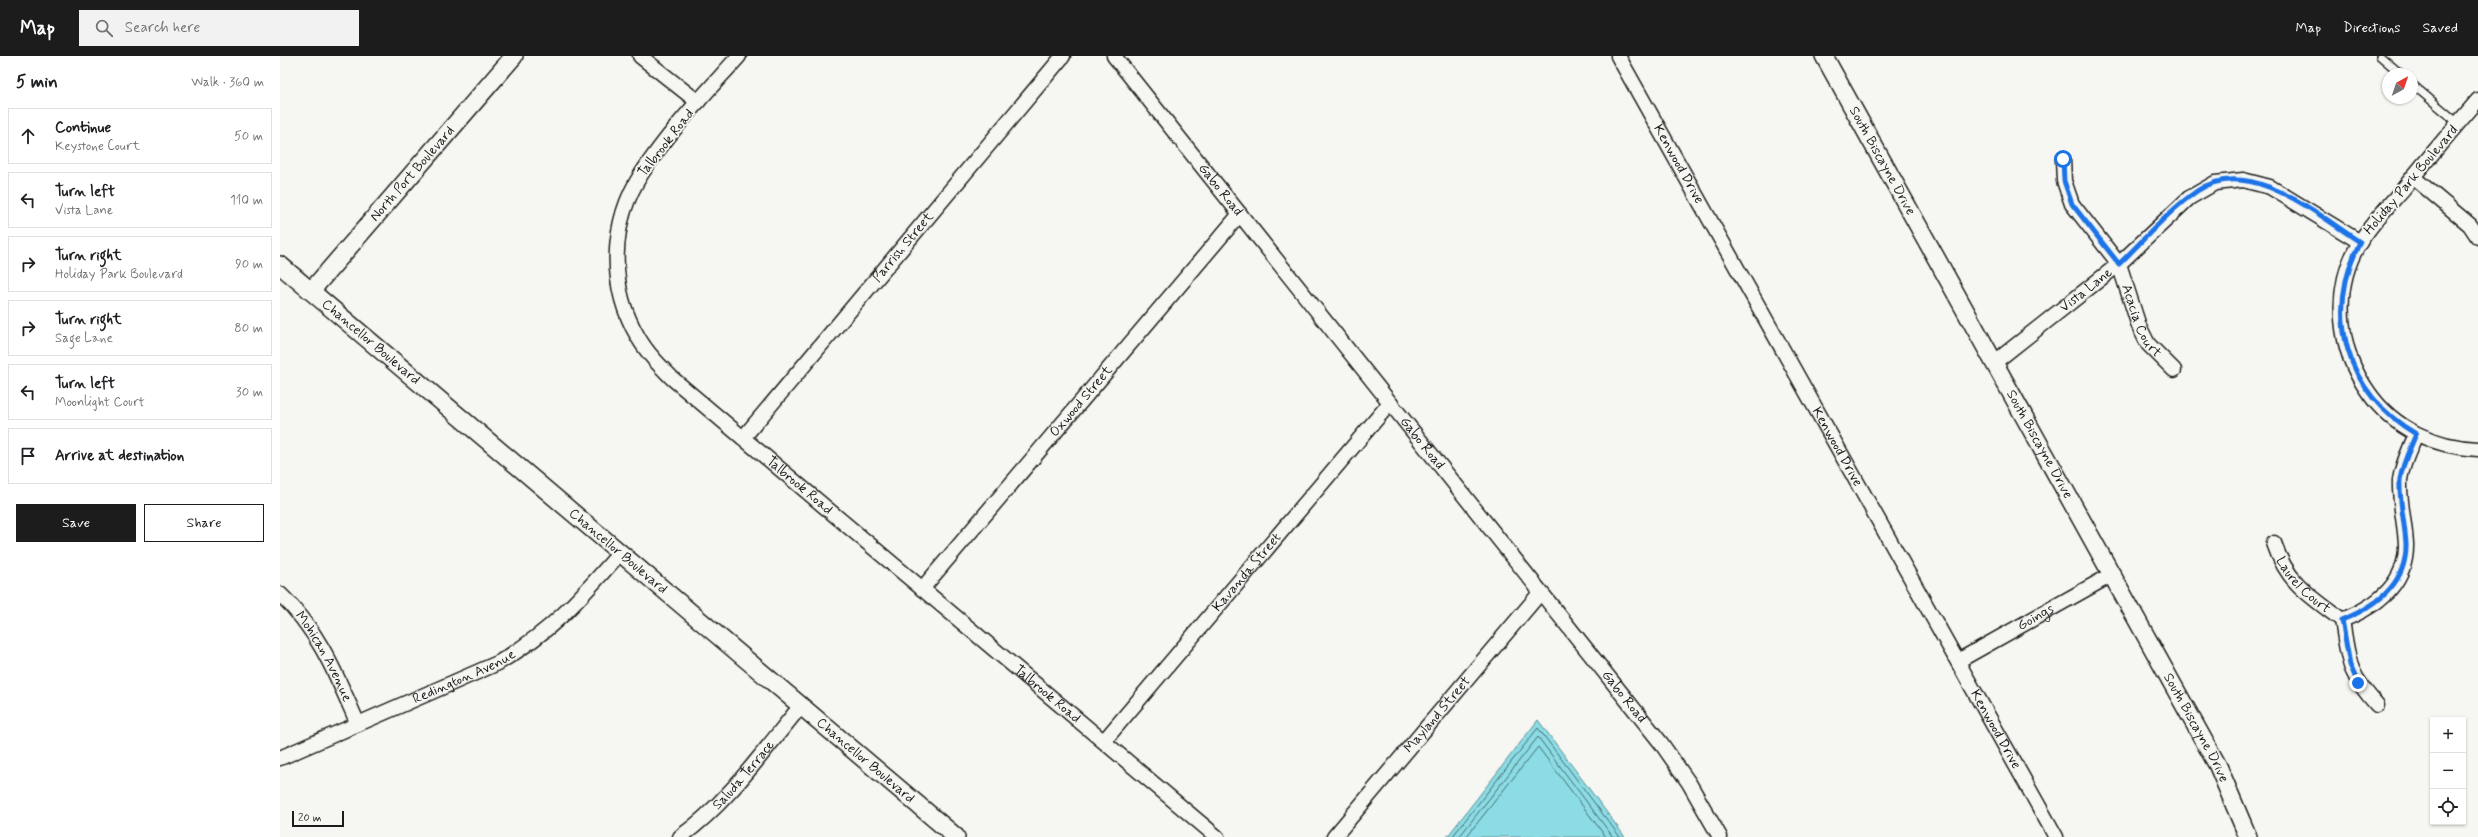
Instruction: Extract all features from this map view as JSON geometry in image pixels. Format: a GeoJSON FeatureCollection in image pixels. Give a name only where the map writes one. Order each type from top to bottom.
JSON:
{"type":"FeatureCollection","features":[{"type":"Feature","properties":{"kind":"street","name":"North Port Boulevard"},"geometry":{"type":"LineString","coordinates":[[310,291],[514,56]]}},
{"type":"Feature","properties":{"kind":"street"},"geometry":{"type":"LineString","coordinates":[[640,56],[698,102]]}},
{"type":"Feature","properties":{"kind":"street","name":"Talbrook Road"},"geometry":{"type":"LineString","coordinates":[[739,56],[698,102],[651,159],[630,193],[618,235],[616,259],[618,282],[628,319],[638,338],[651,356],[673,379],[1217,837]]}},
{"type":"Feature","properties":{"kind":"street","name":"Parrish Street"},"geometry":{"type":"LineString","coordinates":[[744,438],[1063,56]]}},
{"type":"Feature","properties":{"kind":"street","name":"Gabo Road"},"geometry":{"type":"LineString","coordinates":[[1114,56],[1540,593],[1661,743],[1689,783],[1720,837]]}},
{"type":"Feature","properties":{"kind":"street","name":"Kenwood Drive"},"geometry":{"type":"LineString","coordinates":[[1618,56],[2056,837]]}},
{"type":"Feature","properties":{"kind":"street","name":"South Biscayne Drive"},"geometry":{"type":"LineString","coordinates":[[1824,56],[2113,574],[2218,766],[2248,837]]}},
{"type":"Feature","properties":{"kind":"street","name":"Holiday Park Boulevard"},"geometry":{"type":"LineString","coordinates":[[2478,100],[2360,242],[2348,269],[2343,294],[2343,326],[2348,354],[2359,378],[2375,401],[2394,420],[2416,434],[2453,447],[2478,449]]}},
{"type":"Feature","properties":{"kind":"street","name":"Acacia Court"},"geometry":{"type":"LineString","coordinates":[[2063,159],[2064,181],[2072,204],[2119,264],[2143,336],[2154,352],[2174,370]]}},
{"type":"Feature","properties":{"kind":"street"},"geometry":{"type":"LineString","coordinates":[[2413,177],[2465,221],[2478,237]]}},
{"type":"Feature","properties":{"kind":"street","name":"Vista Lane"},"geometry":{"type":"LineString","coordinates":[[1995,362],[2119,264],[2197,192],[2215,182],[2234,179],[2251,180],[2270,187],[2360,242]]}},
{"type":"Feature","properties":{"kind":"street","name":"Oxwood Street"},"geometry":{"type":"LineString","coordinates":[[922,589],[1240,214]]}},
{"type":"Feature","properties":{"kind":"street","name":"Chancellor Boulevard"},"geometry":{"type":"LineString","coordinates":[[280,265],[619,554],[956,837]]}},
{"type":"Feature","properties":{"kind":"street","name":"Kavanda Street"},"geometry":{"type":"LineString","coordinates":[[1104,741],[1390,403]]}},
{"type":"Feature","properties":{"kind":"street"},"geometry":{"type":"LineString","coordinates":[[2377,705],[2358,683],[2352,671],[2342,620],[2360,613],[2380,600],[2393,586],[2400,571],[2406,545],[2400,480],[2405,460],[2416,434]]}},
{"type":"Feature","properties":{"kind":"street","name":"Laurel Court"},"geometry":{"type":"LineString","coordinates":[[2274,543],[2279,559],[2295,583],[2342,620]]}},
{"type":"Feature","properties":{"kind":"street","name":"Redington Avenue"},"geometry":{"type":"LineString","coordinates":[[280,758],[498,663],[524,648],[570,610],[619,554]]}},
{"type":"Feature","properties":{"kind":"street","name":"Goings"},"geometry":{"type":"LineString","coordinates":[[1958,661],[2113,574]]}},
{"type":"Feature","properties":{"kind":"street","name":"Mayland Street"},"geometry":{"type":"LineString","coordinates":[[1334,837],[1540,593]]}},
{"type":"Feature","properties":{"kind":"street","name":"Mohican Avenue"},"geometry":{"type":"LineString","coordinates":[[280,594],[306,623],[320,644],[358,724]]}},
{"type":"Feature","properties":{"kind":"street","name":"Saluda Terrace"},"geometry":{"type":"LineString","coordinates":[[680,837],[705,817],[723,798],[800,707]]}},
{"type":"Feature","properties":{"kind":"lane"},"geometry":{"type":"LineString","coordinates":[[2380,56],[2394,68]]}},
{"type":"Feature","properties":{"kind":"lane"},"geometry":{"type":"LineString","coordinates":[[2418,89],[2458,123]]}},
{"type":"Feature","properties":{"kind":"water"},"geometry":{"type":"Polygon","coordinates":[[[1538,720],[1625,837],[1447,837],[1538,720]]]}},
{"type":"Feature","properties":{"kind":"route"},"geometry":{"type":"LineString","coordinates":[[2063,159],[2065,188],[2072,204],[2119,264],[2197,192],[2215,182],[2234,179],[2251,180],[2270,187],[2360,242],[2348,269],[2343,294],[2343,326],[2348,354],[2359,378],[2375,401],[2394,420],[2416,434],[2405,460],[2400,480],[2400,498],[2406,545],[2403,565],[2396,581],[2385,596],[2370,608],[2342,620],[2350,665],[2354,677],[2358,683]]}}]}
